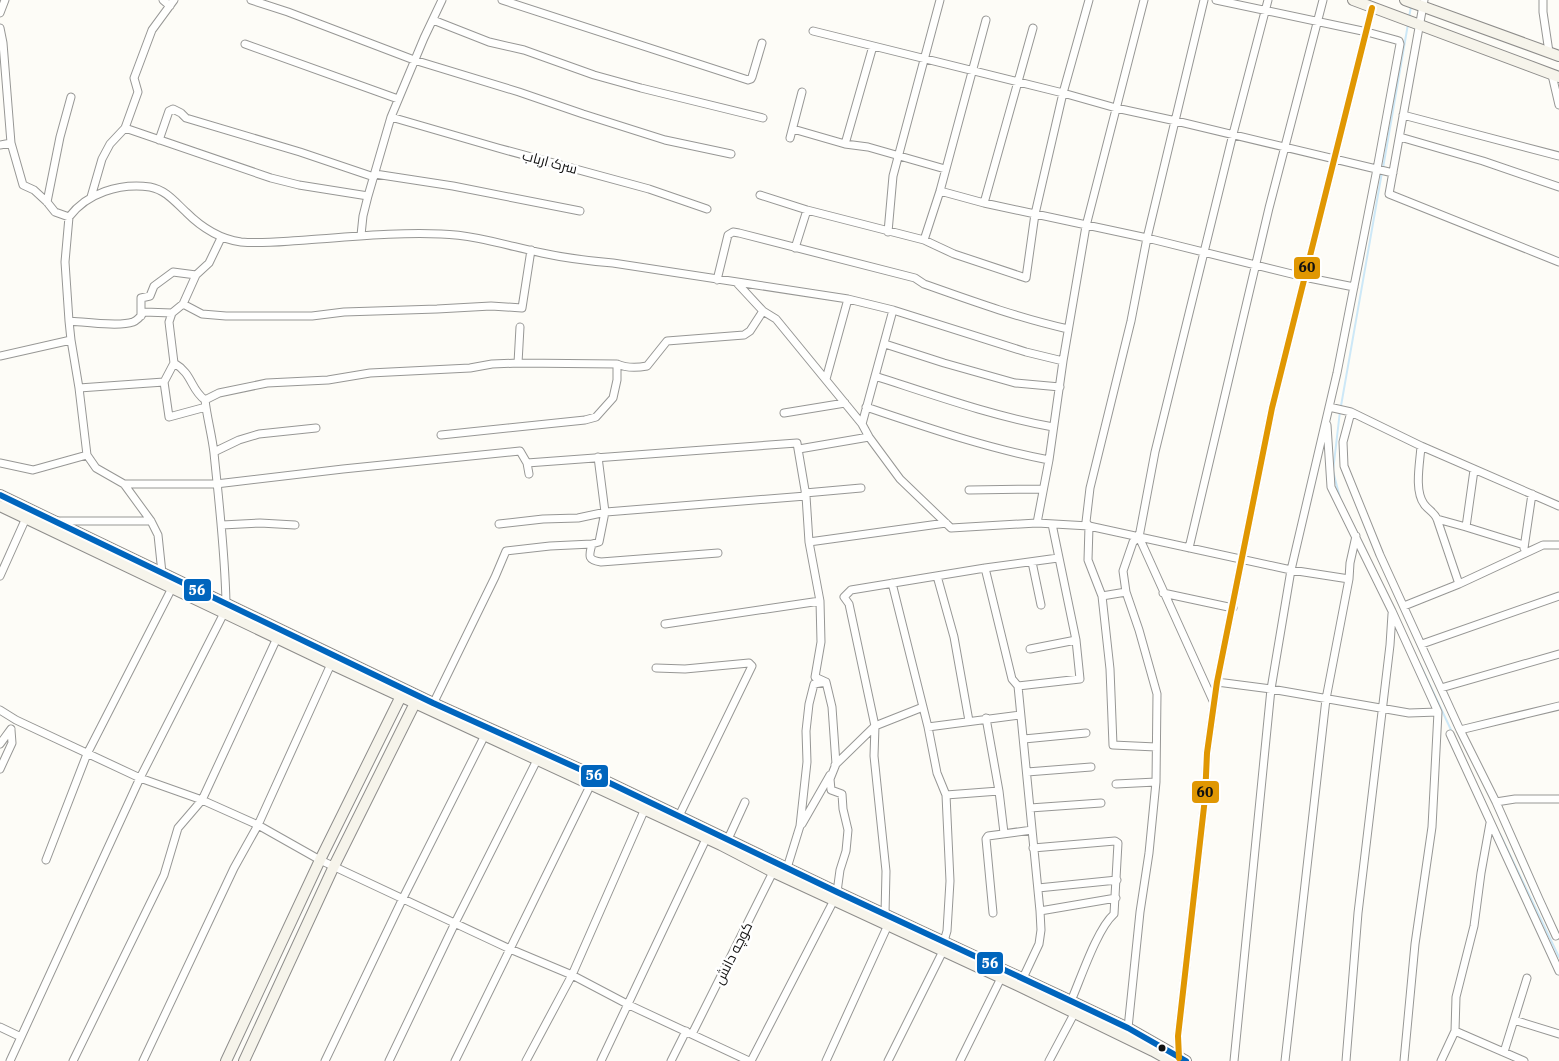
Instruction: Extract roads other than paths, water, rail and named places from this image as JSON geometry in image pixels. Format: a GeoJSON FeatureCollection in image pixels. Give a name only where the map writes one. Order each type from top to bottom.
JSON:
{"type":"FeatureCollection","features":[{"type":"Feature","properties":{"kind":"main road"},"geometry":{"type":"LineString","coordinates":[[1353,0],[1556,76]]}},
{"type":"Feature","properties":{"kind":"main road"},"geometry":{"type":"LineString","coordinates":[[1392,15],[1399,13],[1403,8],[1401,0]]}},
{"type":"Feature","properties":{"kind":"main road"},"geometry":{"type":"LineString","coordinates":[[1406,0],[1424,3],[1439,12],[1554,54]]}},
{"type":"Feature","properties":{"kind":"main road"},"geometry":{"type":"LineString","coordinates":[[1432,30],[1428,24],[1428,19],[1432,14],[1439,12]]}},
{"type":"Feature","properties":{"kind":"main road"},"geometry":{"type":"LineString","coordinates":[[0,495],[172,588],[225,608],[402,693]]}},
{"type":"Feature","properties":{"kind":"main road"},"geometry":{"type":"LineString","coordinates":[[0,506],[26,518],[53,524],[162,573],[277,638],[330,664],[417,699],[728,839],[787,868],[888,925],[1023,978],[1128,1028],[1172,1058]]}},
{"type":"Feature","properties":{"kind":"main road"},"geometry":{"type":"LineString","coordinates":[[226,1061],[320,860],[402,693]]}},
{"type":"Feature","properties":{"kind":"main road"},"geometry":{"type":"LineString","coordinates":[[244,1061],[334,866],[417,699]]}},
{"type":"Feature","properties":{"kind":"main road"},"geometry":{"type":"LineString","coordinates":[[432,706],[485,735],[773,872],[885,914],[1001,978],[1074,1014],[1155,1047]]}},
{"type":"Feature","properties":{"kind":"main road"},"geometry":{"type":"LineString","coordinates":[[1148,1061],[1155,1047]]}},
{"type":"Feature","properties":{"kind":"street"},"geometry":{"type":"LineString","coordinates":[[0,13],[5,0]]}},
{"type":"Feature","properties":{"kind":"street"},"geometry":{"type":"LineString","coordinates":[[91,197],[102,159],[110,144],[125,128],[138,92],[134,78],[152,30],[172,3],[163,0]]}},
{"type":"Feature","properties":{"kind":"street"},"geometry":{"type":"LineString","coordinates":[[251,0],[288,12],[414,60],[665,140],[731,154]]}},
{"type":"Feature","properties":{"kind":"street"},"geometry":{"type":"LineString","coordinates":[[362,235],[363,216],[391,117],[414,60],[442,0]]}},
{"type":"Feature","properties":{"kind":"street"},"geometry":{"type":"LineString","coordinates":[[502,0],[748,80],[752,77],[762,43]]}},
{"type":"Feature","properties":{"kind":"street"},"geometry":{"type":"LineString","coordinates":[[888,232],[893,176],[940,0]]}},
{"type":"Feature","properties":{"kind":"street"},"geometry":{"type":"LineString","coordinates":[[760,195],[888,232],[924,240],[954,254],[1026,278],[1035,214],[1063,93],[1089,0]]}},
{"type":"Feature","properties":{"kind":"street"},"geometry":{"type":"LineString","coordinates":[[1037,522],[1086,226],[1144,0]]}},
{"type":"Feature","properties":{"kind":"street"},"geometry":{"type":"LineString","coordinates":[[1156,747],[1113,745],[1110,669],[1102,596],[1088,560],[1089,526],[1086,522],[1090,488],[1131,321],[1147,238],[1204,0]]}},
{"type":"Feature","properties":{"kind":"street"},"geometry":{"type":"LineString","coordinates":[[1216,0],[1367,32],[1396,40],[1400,44],[1384,171],[1354,287],[1327,416],[1291,570],[1270,689],[1234,1061]]}},
{"type":"Feature","properties":{"kind":"street"},"geometry":{"type":"LineString","coordinates":[[1214,704],[1163,593],[1140,537],[1155,452],[1268,0]]}},
{"type":"Feature","properties":{"kind":"street"},"geometry":{"type":"LineString","coordinates":[[1189,548],[1255,264],[1323,0]]}},
{"type":"Feature","properties":{"kind":"street"},"geometry":{"type":"LineString","coordinates":[[1543,0],[1542,12],[1554,54]]}},
{"type":"Feature","properties":{"kind":"street"},"geometry":{"type":"LineString","coordinates":[[1424,3],[1400,137],[1384,171],[1389,194],[1559,261]]}},
{"type":"Feature","properties":{"kind":"street"},"geometry":{"type":"LineString","coordinates":[[1172,1058],[1178,1036],[1205,798],[1207,753],[1217,682],[1272,408],[1304,277],[1336,159],[1372,8]]}},
{"type":"Feature","properties":{"kind":"street"},"geometry":{"type":"LineString","coordinates":[[432,20],[490,42],[524,50],[603,77],[763,118]]}},
{"type":"Feature","properties":{"kind":"street"},"geometry":{"type":"LineString","coordinates":[[924,240],[940,192],[986,20]]}},
{"type":"Feature","properties":{"kind":"street"},"geometry":{"type":"LineString","coordinates":[[0,28],[3,42],[11,143],[23,185],[34,190],[56,212],[69,218]]}},
{"type":"Feature","properties":{"kind":"street"},"geometry":{"type":"LineString","coordinates":[[984,203],[1033,28]]}},
{"type":"Feature","properties":{"kind":"street"},"geometry":{"type":"LineString","coordinates":[[813,31],[1116,108],[1384,171]]}},
{"type":"Feature","properties":{"kind":"street"},"geometry":{"type":"LineString","coordinates":[[245,44],[398,99]]}},
{"type":"Feature","properties":{"kind":"street"},"geometry":{"type":"LineString","coordinates":[[845,144],[873,46]]}},
{"type":"Feature","properties":{"kind":"street"},"geometry":{"type":"LineString","coordinates":[[1556,76],[1559,105]]}},
{"type":"Feature","properties":{"kind":"street"},"geometry":{"type":"LineString","coordinates":[[790,138],[802,92]]}},
{"type":"Feature","properties":{"kind":"street"},"geometry":{"type":"LineString","coordinates":[[48,202],[60,137],[71,97]]}},
{"type":"Feature","properties":{"kind":"street"},"geometry":{"type":"LineString","coordinates":[[159,140],[169,110],[172,109],[181,113],[186,118],[374,176],[453,186],[580,211]]}},
{"type":"Feature","properties":{"kind":"street"},"geometry":{"type":"LineString","coordinates":[[1403,115],[1559,156]]}},
{"type":"Feature","properties":{"kind":"street","name":"سرک ارباب"},"geometry":{"type":"LineString","coordinates":[[391,117],[649,189],[708,210]]}},
{"type":"Feature","properties":{"kind":"street"},"geometry":{"type":"LineString","coordinates":[[125,128],[272,178],[299,185],[368,196]]}},
{"type":"Feature","properties":{"kind":"street"},"geometry":{"type":"LineString","coordinates":[[793,130],[845,144],[868,147],[945,169]]}},
{"type":"Feature","properties":{"kind":"street"},"geometry":{"type":"LineString","coordinates":[[1400,137],[1483,161],[1559,188]]}},
{"type":"Feature","properties":{"kind":"street"},"geometry":{"type":"LineString","coordinates":[[0,144],[11,143]]}},
{"type":"Feature","properties":{"kind":"street"},"geometry":{"type":"LineString","coordinates":[[162,573],[158,535],[151,521],[124,484],[96,468],[86,455],[79,388],[71,340],[65,262],[69,218],[75,210],[91,197],[103,192],[151,187],[172,196],[201,226],[221,238],[242,242],[271,242],[397,233],[444,234],[506,244],[579,260],[613,263],[848,300],[893,310],[1026,352],[1063,361]]}},
{"type":"Feature","properties":{"kind":"street"},"geometry":{"type":"LineString","coordinates":[[940,192],[1354,287]]}},
{"type":"Feature","properties":{"kind":"street"},"geometry":{"type":"LineString","coordinates":[[794,248],[808,210]]}},
{"type":"Feature","properties":{"kind":"street"},"geometry":{"type":"LineString","coordinates":[[717,280],[728,235],[733,232],[915,278],[924,284],[990,307],[1034,321],[1068,329]]}},
{"type":"Feature","properties":{"kind":"street"},"geometry":{"type":"LineString","coordinates":[[221,238],[209,263],[196,275],[183,304],[172,313],[169,322],[174,363],[164,382],[169,417],[205,403],[219,393],[268,383],[328,380],[370,373],[470,368],[518,362],[617,364],[623,367],[647,366],[667,341],[744,335],[750,331],[763,311]]}},
{"type":"Feature","properties":{"kind":"street"},"geometry":{"type":"LineString","coordinates":[[183,304],[202,314],[226,316],[312,316],[344,312],[491,306],[522,308],[531,250]]}},
{"type":"Feature","properties":{"kind":"street"},"geometry":{"type":"LineString","coordinates":[[141,316],[141,298],[150,296],[154,286],[173,272],[196,275]]}},
{"type":"Feature","properties":{"kind":"street"},"geometry":{"type":"LineString","coordinates":[[736,282],[763,311],[776,319],[826,379],[862,424],[869,437],[900,479],[951,528],[1037,522],[1089,526],[1243,558],[1291,570],[1349,579]]}},
{"type":"Feature","properties":{"kind":"street"},"geometry":{"type":"LineString","coordinates":[[826,379],[848,300]]}},
{"type":"Feature","properties":{"kind":"street"},"geometry":{"type":"LineString","coordinates":[[862,424],[893,310]]}},
{"type":"Feature","properties":{"kind":"street"},"geometry":{"type":"LineString","coordinates":[[69,321],[122,324],[132,322],[144,312],[172,313]]}},
{"type":"Feature","properties":{"kind":"street"},"geometry":{"type":"LineString","coordinates":[[518,362],[520,327]]}},
{"type":"Feature","properties":{"kind":"street"},"geometry":{"type":"LineString","coordinates":[[0,356],[71,340]]}},
{"type":"Feature","properties":{"kind":"street"},"geometry":{"type":"LineString","coordinates":[[885,344],[1015,383],[1060,387]]}},
{"type":"Feature","properties":{"kind":"street"},"geometry":{"type":"LineString","coordinates":[[10,1061],[140,778],[225,608],[222,525],[214,452],[205,403],[198,395],[187,372],[174,363]]}},
{"type":"Feature","properties":{"kind":"street"},"geometry":{"type":"LineString","coordinates":[[441,435],[585,420],[596,417],[612,398],[617,380],[617,364]]}},
{"type":"Feature","properties":{"kind":"street"},"geometry":{"type":"LineString","coordinates":[[875,376],[1024,422],[1053,426]]}},
{"type":"Feature","properties":{"kind":"street"},"geometry":{"type":"LineString","coordinates":[[79,388],[164,382]]}},
{"type":"Feature","properties":{"kind":"street"},"geometry":{"type":"LineString","coordinates":[[784,413],[845,403]]}},
{"type":"Feature","properties":{"kind":"street"},"geometry":{"type":"LineString","coordinates":[[866,407],[966,440],[1048,460]]}},
{"type":"Feature","properties":{"kind":"street"},"geometry":{"type":"LineString","coordinates":[[1329,407],[1351,412],[1474,470],[1559,506]]}},
{"type":"Feature","properties":{"kind":"street"},"geometry":{"type":"LineString","coordinates":[[1351,412],[1343,442],[1344,466],[1380,555],[1460,730],[1496,802],[1556,936]]}},
{"type":"Feature","properties":{"kind":"street"},"geometry":{"type":"LineString","coordinates":[[1327,416],[1331,487],[1392,611],[1438,712],[1432,827],[1415,944],[1404,1061]]}},
{"type":"Feature","properties":{"kind":"street"},"geometry":{"type":"LineString","coordinates":[[214,452],[259,434],[316,428]]}},
{"type":"Feature","properties":{"kind":"street"},"geometry":{"type":"LineString","coordinates":[[799,449],[869,437]]}},
{"type":"Feature","properties":{"kind":"street"},"geometry":{"type":"LineString","coordinates":[[527,463],[797,443],[805,495],[809,542],[820,601],[822,642],[815,677],[826,682]]}},
{"type":"Feature","properties":{"kind":"street"},"geometry":{"type":"LineString","coordinates":[[1421,446],[1418,483],[1423,504],[1435,514],[1459,584]]}},
{"type":"Feature","properties":{"kind":"street"},"geometry":{"type":"LineString","coordinates":[[124,484],[216,484],[315,472],[520,452],[527,463],[529,474]]}},
{"type":"Feature","properties":{"kind":"street"},"geometry":{"type":"LineString","coordinates":[[0,463],[34,470],[86,455]]}},
{"type":"Feature","properties":{"kind":"street"},"geometry":{"type":"LineString","coordinates":[[432,706],[506,551],[599,542],[606,512],[598,457]]}},
{"type":"Feature","properties":{"kind":"street"},"geometry":{"type":"LineString","coordinates":[[1466,527],[1474,470]]}},
{"type":"Feature","properties":{"kind":"street"},"geometry":{"type":"LineString","coordinates":[[500,524],[543,519],[578,518],[606,512],[805,495],[861,488]]}},
{"type":"Feature","properties":{"kind":"street"},"geometry":{"type":"LineString","coordinates":[[969,490],[1043,489]]}},
{"type":"Feature","properties":{"kind":"street"},"geometry":{"type":"LineString","coordinates":[[1524,553],[1532,494]]}},
{"type":"Feature","properties":{"kind":"street"},"geometry":{"type":"LineString","coordinates":[[0,576],[26,518]]}},
{"type":"Feature","properties":{"kind":"street"},"geometry":{"type":"LineString","coordinates":[[1437,519],[1524,545]]}},
{"type":"Feature","properties":{"kind":"street"},"geometry":{"type":"LineString","coordinates":[[53,524],[151,521]]}},
{"type":"Feature","properties":{"kind":"street"},"geometry":{"type":"LineString","coordinates":[[809,542],[946,522]]}},
{"type":"Feature","properties":{"kind":"street"},"geometry":{"type":"LineString","coordinates":[[222,525],[260,523],[295,525]]}},
{"type":"Feature","properties":{"kind":"street"},"geometry":{"type":"LineString","coordinates":[[1018,686],[1080,679],[1076,640],[1052,524]]}},
{"type":"Feature","properties":{"kind":"street"},"geometry":{"type":"LineString","coordinates":[[1286,1061],[1326,699],[1356,536]]}},
{"type":"Feature","properties":{"kind":"street"},"geometry":{"type":"LineString","coordinates":[[1128,1028],[1156,782],[1157,694],[1126,592],[1123,571],[1133,542],[1140,537]]}},
{"type":"Feature","properties":{"kind":"street"},"geometry":{"type":"LineString","coordinates":[[592,544],[591,558],[594,561],[601,562],[718,553]]}},
{"type":"Feature","properties":{"kind":"street"},"geometry":{"type":"LineString","coordinates":[[1404,606],[1459,584],[1543,545],[1559,545]]}},
{"type":"Feature","properties":{"kind":"street"},"geometry":{"type":"LineString","coordinates":[[885,914],[886,871],[874,756],[875,726],[849,604],[844,597],[851,590],[892,582],[1058,558]]}},
{"type":"Feature","properties":{"kind":"street"},"geometry":{"type":"LineString","coordinates":[[1032,562],[1041,605]]}},
{"type":"Feature","properties":{"kind":"street"},"geometry":{"type":"LineString","coordinates":[[985,568],[1012,679],[1018,686],[1038,888],[1041,930],[1039,944],[1023,978]]}},
{"type":"Feature","properties":{"kind":"street"},"geometry":{"type":"LineString","coordinates":[[938,576],[954,637],[969,721]]}},
{"type":"Feature","properties":{"kind":"street"},"geometry":{"type":"LineString","coordinates":[[888,1061],[943,946],[947,931],[950,881],[946,795],[937,773],[928,726],[892,582]]}},
{"type":"Feature","properties":{"kind":"street"},"geometry":{"type":"LineString","coordinates":[[46,860],[86,754],[172,588]]}},
{"type":"Feature","properties":{"kind":"street"},"geometry":{"type":"LineString","coordinates":[[1102,596],[1126,592]]}},
{"type":"Feature","properties":{"kind":"street"},"geometry":{"type":"LineString","coordinates":[[1163,593],[1233,608]]}},
{"type":"Feature","properties":{"kind":"street"},"geometry":{"type":"LineString","coordinates":[[1422,644],[1559,596]]}},
{"type":"Feature","properties":{"kind":"street"},"geometry":{"type":"LineString","coordinates":[[665,624],[820,601]]}},
{"type":"Feature","properties":{"kind":"street"},"geometry":{"type":"LineString","coordinates":[[1346,1061],[1358,913],[1390,645],[1392,611]]}},
{"type":"Feature","properties":{"kind":"street"},"geometry":{"type":"LineString","coordinates":[[73,1061],[164,875],[178,828],[202,800],[277,638]]}},
{"type":"Feature","properties":{"kind":"street"},"geometry":{"type":"LineString","coordinates":[[1030,649],[1076,640]]}},
{"type":"Feature","properties":{"kind":"street"},"geometry":{"type":"LineString","coordinates":[[1441,688],[1559,654]]}},
{"type":"Feature","properties":{"kind":"street"},"geometry":{"type":"LineString","coordinates":[[656,668],[684,669],[749,663],[752,666],[679,816]]}},
{"type":"Feature","properties":{"kind":"street"},"geometry":{"type":"LineString","coordinates":[[143,1061],[234,868],[258,825],[330,664]]}},
{"type":"Feature","properties":{"kind":"street"},"geometry":{"type":"LineString","coordinates":[[0,710],[16,720],[86,754],[140,778],[202,800],[258,825],[320,860],[454,923],[572,975],[628,1005],[750,1061],[836,896],[840,870],[846,851],[848,830],[842,794],[831,790],[830,779],[836,764],[832,707],[826,682]]}},
{"type":"Feature","properties":{"kind":"street"},"geometry":{"type":"LineString","coordinates":[[787,868],[800,826],[808,762],[806,731],[809,704],[814,684],[826,682]]}},
{"type":"Feature","properties":{"kind":"street"},"geometry":{"type":"LineString","coordinates":[[1217,682],[1382,707],[1409,713],[1438,712]]}},
{"type":"Feature","properties":{"kind":"street"},"geometry":{"type":"LineString","coordinates":[[1460,730],[1559,706]]}},
{"type":"Feature","properties":{"kind":"street"},"geometry":{"type":"LineString","coordinates":[[800,826],[836,764],[875,726],[923,707]]}},
{"type":"Feature","properties":{"kind":"street"},"geometry":{"type":"LineString","coordinates":[[928,726],[1020,715]]}},
{"type":"Feature","properties":{"kind":"street"},"geometry":{"type":"LineString","coordinates":[[986,718],[999,791],[1004,833]]}},
{"type":"Feature","properties":{"kind":"street"},"geometry":{"type":"LineString","coordinates":[[0,744],[16,720]]}},
{"type":"Feature","properties":{"kind":"street"},"geometry":{"type":"LineString","coordinates":[[0,769],[12,743],[11,730]]}},
{"type":"Feature","properties":{"kind":"street"},"geometry":{"type":"LineString","coordinates":[[1024,738],[1086,733]]}},
{"type":"Feature","properties":{"kind":"street"},"geometry":{"type":"LineString","coordinates":[[1450,734],[1559,971]]}},
{"type":"Feature","properties":{"kind":"street"},"geometry":{"type":"LineString","coordinates":[[325,1061],[402,898],[485,735]]}},
{"type":"Feature","properties":{"kind":"street"},"geometry":{"type":"LineString","coordinates":[[389,1061],[454,923],[537,760]]}},
{"type":"Feature","properties":{"kind":"street"},"geometry":{"type":"LineString","coordinates":[[1027,772],[1091,767]]}},
{"type":"Feature","properties":{"kind":"street"},"geometry":{"type":"LineString","coordinates":[[1116,784],[1156,782]]}},
{"type":"Feature","properties":{"kind":"street"},"geometry":{"type":"LineString","coordinates":[[455,1061],[591,784]]}},
{"type":"Feature","properties":{"kind":"street"},"geometry":{"type":"LineString","coordinates":[[946,795],[999,791]]}},
{"type":"Feature","properties":{"kind":"street"},"geometry":{"type":"LineString","coordinates":[[1496,802],[1515,799],[1559,799]]}},
{"type":"Feature","properties":{"kind":"street"},"geometry":{"type":"LineString","coordinates":[[728,839],[745,802]]}},
{"type":"Feature","properties":{"kind":"street"},"geometry":{"type":"LineString","coordinates":[[1030,808],[1101,803]]}},
{"type":"Feature","properties":{"kind":"street"},"geometry":{"type":"LineString","coordinates":[[526,1061],[572,975],[644,811]]}},
{"type":"Feature","properties":{"kind":"street"},"geometry":{"type":"LineString","coordinates":[[1442,1061],[1455,1031],[1456,997],[1474,926],[1490,822]]}},
{"type":"Feature","properties":{"kind":"street"},"geometry":{"type":"LineString","coordinates":[[993,913],[986,839],[989,835],[1032,830]]}},
{"type":"Feature","properties":{"kind":"street"},"geometry":{"type":"LineString","coordinates":[[601,1061],[706,839]]}},
{"type":"Feature","properties":{"kind":"street"},"geometry":{"type":"LineString","coordinates":[[1033,848],[1118,842],[1114,914],[1108,919],[1097,941],[1071,1001]]}},
{"type":"Feature","properties":{"kind":"street","name":"کوچه دانش"},"geometry":{"type":"LineString","coordinates":[[671,1061],[689,1033],[773,872]]}},
{"type":"Feature","properties":{"kind":"street"},"geometry":{"type":"LineString","coordinates":[[1038,888],[1117,880]]}},
{"type":"Feature","properties":{"kind":"street"},"geometry":{"type":"LineString","coordinates":[[1040,911],[1116,898]]}},
{"type":"Feature","properties":{"kind":"street"},"geometry":{"type":"LineString","coordinates":[[826,1061],[888,925]]}},
{"type":"Feature","properties":{"kind":"street"},"geometry":{"type":"LineString","coordinates":[[960,1061],[1001,978]]}},
{"type":"Feature","properties":{"kind":"street"},"geometry":{"type":"LineString","coordinates":[[1504,1052],[1526,978]]}},
{"type":"Feature","properties":{"kind":"street"},"geometry":{"type":"LineString","coordinates":[[1049,1061],[1074,1014]]}},
{"type":"Feature","properties":{"kind":"street"},"geometry":{"type":"LineString","coordinates":[[1514,1020],[1559,1034]]}},
{"type":"Feature","properties":{"kind":"street"},"geometry":{"type":"LineString","coordinates":[[0,1027],[22,1037]]}},
{"type":"Feature","properties":{"kind":"street"},"geometry":{"type":"LineString","coordinates":[[1455,1031],[1524,1061]]}},
{"type":"Feature","properties":{"kind":"waterway"},"geometry":{"type":"LineString","coordinates":[[1409,17],[1411,7]]}},
{"type":"Feature","properties":{"kind":"waterway"},"geometry":{"type":"LineString","coordinates":[[1383,168],[1408,24]]}},
{"type":"Feature","properties":{"kind":"waterway"},"geometry":{"type":"LineString","coordinates":[[1341,406],[1382,172]]}},
{"type":"Feature","properties":{"kind":"waterway"},"geometry":{"type":"LineString","coordinates":[[1340,411],[1333,471],[1340,498]]}},
{"type":"Feature","properties":{"kind":"waterway"},"geometry":{"type":"LineString","coordinates":[[1420,664],[1452,732]]}},
{"type":"Feature","properties":{"kind":"waterway"},"geometry":{"type":"LineString","coordinates":[[1500,834],[1559,957]]}}]}
